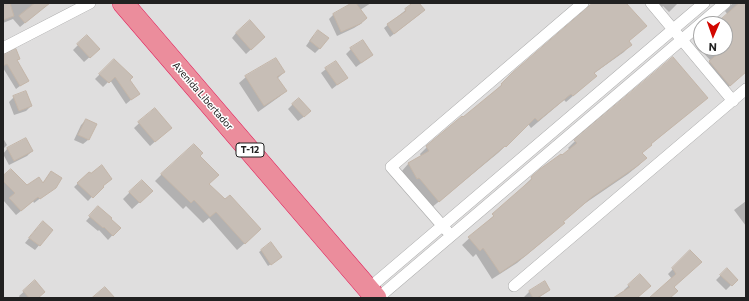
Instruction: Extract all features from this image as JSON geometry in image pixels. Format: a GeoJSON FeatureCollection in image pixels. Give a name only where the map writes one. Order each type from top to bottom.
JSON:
{"type":"FeatureCollection","features":[{"type":"Feature","properties":{"kind":"highway","name":"Avenida Libertador"},"geometry":{"type":"LineString","coordinates":[[123,3],[374,295]]}},
{"type":"Feature","properties":{"kind":"street"},"geometry":{"type":"LineString","coordinates":[[3,48],[90,3]]}},
{"type":"Feature","properties":{"kind":"street"},"geometry":{"type":"LineString","coordinates":[[451,236],[391,166],[583,3]]}},
{"type":"Feature","properties":{"kind":"street"},"geometry":{"type":"LineString","coordinates":[[651,3],[733,101]]}},
{"type":"Feature","properties":{"kind":"street"},"geometry":{"type":"LineString","coordinates":[[374,295],[442,226],[704,3]]}},
{"type":"Feature","properties":{"kind":"street"},"geometry":{"type":"LineString","coordinates":[[374,295],[451,236],[726,3]]}},
{"type":"Feature","properties":{"kind":"street"},"geometry":{"type":"LineString","coordinates":[[514,286],[746,89]]}},
{"type":"Feature","properties":{"kind":"shaded area"},"geometry":{"type":"Polygon","coordinates":[[[3,3],[746,3],[746,298],[3,298],[3,3]]]}},
{"type":"Feature","properties":{"kind":"building"},"geometry":{"type":"Polygon","coordinates":[[[3,3],[10,3],[14,16],[3,20],[3,3]]]}},
{"type":"Feature","properties":{"kind":"building"},"geometry":{"type":"Polygon","coordinates":[[[35,3],[50,3],[25,23],[19,16],[35,3]]]}},
{"type":"Feature","properties":{"kind":"building"},"geometry":{"type":"Polygon","coordinates":[[[352,3],[356,3],[367,18],[360,24],[341,32],[333,14],[352,3]]]}},
{"type":"Feature","properties":{"kind":"building"},"geometry":{"type":"Polygon","coordinates":[[[413,3],[419,3],[425,10],[394,34],[387,24],[406,11],[405,9],[413,3]]]}},
{"type":"Feature","properties":{"kind":"building"},"geometry":{"type":"Polygon","coordinates":[[[593,3],[626,3],[647,26],[629,41],[632,45],[594,73],[597,76],[573,96],[571,94],[538,121],[535,118],[506,147],[505,146],[439,202],[419,178],[417,179],[408,163],[429,151],[426,146],[502,85],[501,84],[512,73],[593,3]]]}},
{"type":"Feature","properties":{"kind":"building"},"geometry":{"type":"Polygon","coordinates":[[[739,3],[746,3],[746,72],[730,86],[709,61],[715,56],[733,56],[733,16],[725,16],[739,3]]]}},
{"type":"Feature","properties":{"kind":"building"},"geometry":{"type":"Polygon","coordinates":[[[250,20],[265,37],[251,50],[236,33],[250,20]]]}},
{"type":"Feature","properties":{"kind":"building"},"geometry":{"type":"Polygon","coordinates":[[[318,30],[329,38],[320,49],[310,41],[318,30]]]}},
{"type":"Feature","properties":{"kind":"building"},"geometry":{"type":"Polygon","coordinates":[[[87,35],[100,49],[90,58],[77,44],[87,35]]]}},
{"type":"Feature","properties":{"kind":"building"},"geometry":{"type":"Polygon","coordinates":[[[363,40],[373,55],[361,63],[350,48],[363,40]]]}},
{"type":"Feature","properties":{"kind":"building"},"geometry":{"type":"Polygon","coordinates":[[[16,49],[20,59],[17,60],[29,81],[20,86],[7,64],[3,66],[3,55],[16,49]]]}},
{"type":"Feature","properties":{"kind":"building"},"geometry":{"type":"Polygon","coordinates":[[[673,57],[708,98],[651,144],[652,145],[642,153],[647,158],[592,197],[563,222],[565,223],[525,256],[500,273],[483,248],[480,251],[468,237],[494,216],[492,214],[532,179],[531,177],[540,169],[577,143],[574,140],[673,57]]]}},
{"type":"Feature","properties":{"kind":"building"},"geometry":{"type":"Polygon","coordinates":[[[276,58],[285,72],[277,77],[287,91],[264,106],[245,76],[276,58]]]}},
{"type":"Feature","properties":{"kind":"building"},"geometry":{"type":"Polygon","coordinates":[[[114,59],[133,77],[130,80],[140,94],[131,100],[115,77],[109,83],[99,74],[114,59]]]}},
{"type":"Feature","properties":{"kind":"building"},"geometry":{"type":"Polygon","coordinates":[[[336,61],[348,78],[337,85],[325,68],[336,61]]]}},
{"type":"Feature","properties":{"kind":"building"},"geometry":{"type":"Polygon","coordinates":[[[26,91],[32,106],[19,111],[13,96],[26,91]]]}},
{"type":"Feature","properties":{"kind":"building"},"geometry":{"type":"Polygon","coordinates":[[[299,98],[311,111],[304,117],[292,104],[299,98]]]}},
{"type":"Feature","properties":{"kind":"building"},"geometry":{"type":"Polygon","coordinates":[[[155,108],[172,128],[155,142],[138,122],[155,108]]]}},
{"type":"Feature","properties":{"kind":"building"},"geometry":{"type":"Polygon","coordinates":[[[86,119],[97,124],[89,140],[78,135],[86,119]]]}},
{"type":"Feature","properties":{"kind":"building"},"geometry":{"type":"Polygon","coordinates":[[[26,138],[33,151],[14,161],[7,148],[26,138]]]}},
{"type":"Feature","properties":{"kind":"building"},"geometry":{"type":"Polygon","coordinates":[[[194,144],[203,153],[200,156],[219,175],[209,184],[225,199],[230,195],[261,229],[245,244],[216,212],[210,217],[194,200],[191,203],[161,174],[194,144]]]}},
{"type":"Feature","properties":{"kind":"building"},"geometry":{"type":"Polygon","coordinates":[[[102,165],[112,179],[103,186],[104,187],[93,198],[77,183],[89,172],[91,173],[102,165]]]}},
{"type":"Feature","properties":{"kind":"building"},"geometry":{"type":"Polygon","coordinates":[[[11,169],[27,185],[39,177],[43,183],[51,171],[62,178],[56,188],[40,199],[38,197],[21,211],[9,198],[15,193],[3,181],[3,176],[11,169]]]}},
{"type":"Feature","properties":{"kind":"building"},"geometry":{"type":"Polygon","coordinates":[[[142,180],[153,191],[140,203],[129,192],[142,180]]]}},
{"type":"Feature","properties":{"kind":"building"},"geometry":{"type":"Polygon","coordinates":[[[98,206],[121,228],[113,236],[89,216],[98,206]]]}},
{"type":"Feature","properties":{"kind":"building"},"geometry":{"type":"Polygon","coordinates":[[[43,221],[53,230],[40,246],[29,238],[43,221]]]}},
{"type":"Feature","properties":{"kind":"building"},"geometry":{"type":"Polygon","coordinates":[[[271,242],[282,257],[271,265],[261,250],[271,242]]]}},
{"type":"Feature","properties":{"kind":"building"},"geometry":{"type":"Polygon","coordinates":[[[690,250],[702,262],[674,287],[678,291],[670,298],[649,298],[676,274],[672,268],[690,250]]]}},
{"type":"Feature","properties":{"kind":"building"},"geometry":{"type":"Polygon","coordinates":[[[727,268],[738,280],[732,286],[720,275],[727,268]]]}},
{"type":"Feature","properties":{"kind":"building"},"geometry":{"type":"Polygon","coordinates":[[[640,274],[651,286],[637,298],[613,298],[630,287],[628,285],[640,274]]]}},
{"type":"Feature","properties":{"kind":"building"},"geometry":{"type":"Polygon","coordinates":[[[35,280],[45,292],[38,298],[29,298],[23,291],[35,280]]]}},
{"type":"Feature","properties":{"kind":"building"},"geometry":{"type":"Polygon","coordinates":[[[545,281],[550,290],[537,298],[533,298],[529,291],[545,281]]]}},
{"type":"Feature","properties":{"kind":"building"},"geometry":{"type":"Polygon","coordinates":[[[105,287],[115,298],[92,298],[105,287]]]}}]}
